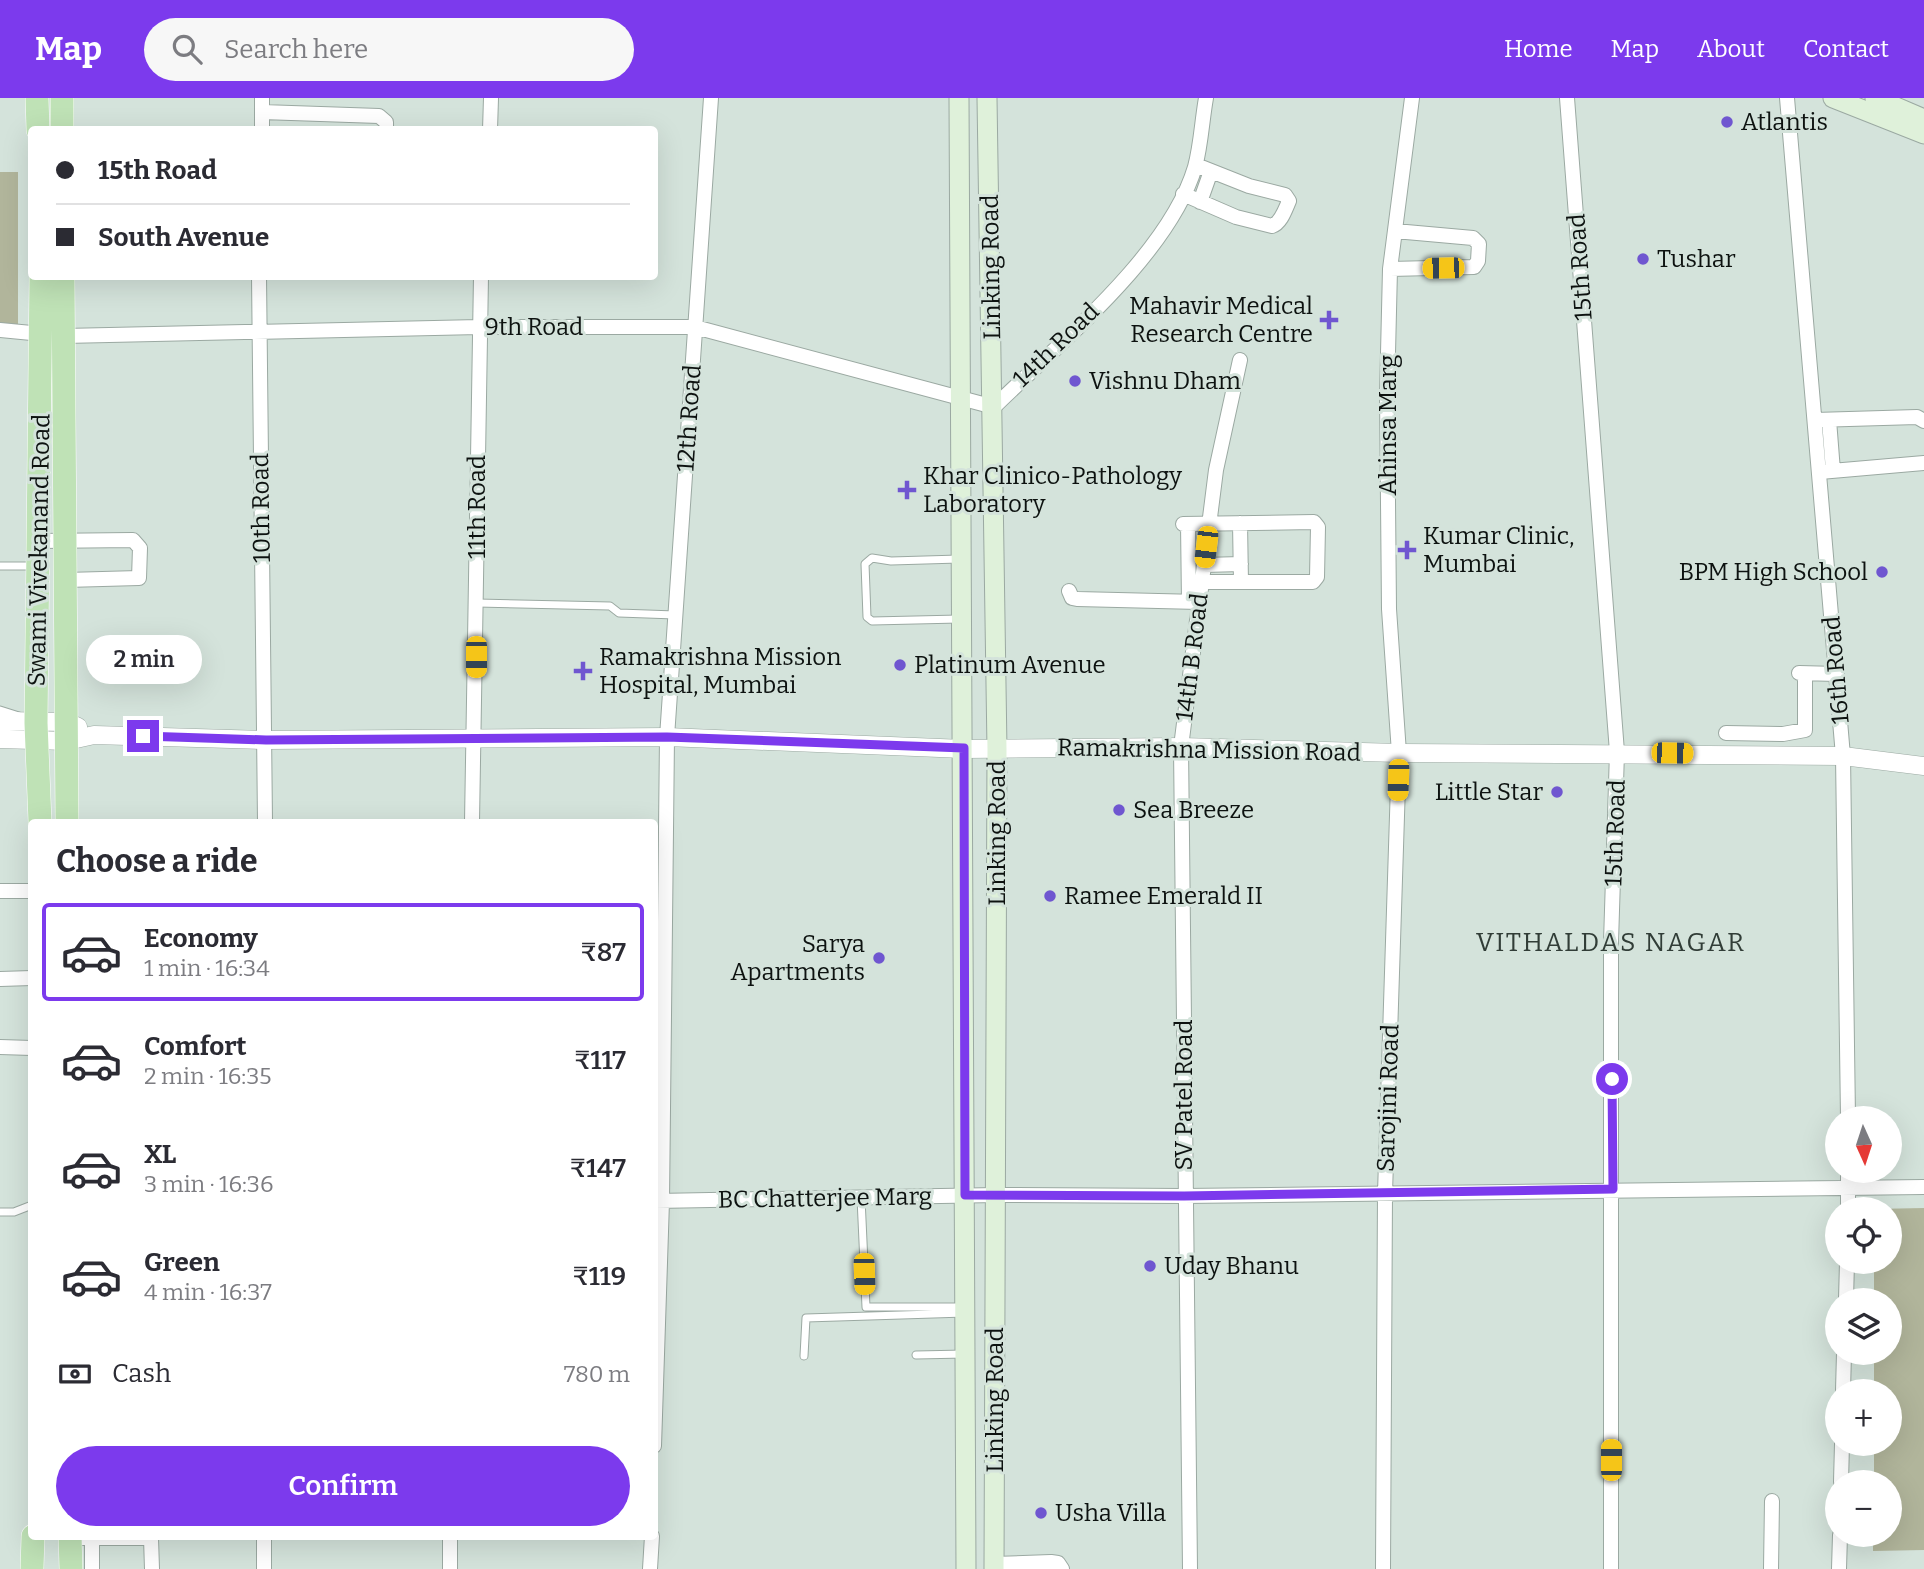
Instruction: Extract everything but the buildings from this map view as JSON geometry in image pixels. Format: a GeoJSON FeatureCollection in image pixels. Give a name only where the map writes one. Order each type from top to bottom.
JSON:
{"type":"FeatureCollection","features":[{"type":"Feature","properties":{"kind":"main road"},"geometry":{"type":"LineString","coordinates":[[37,98],[38,126]]}},
{"type":"Feature","properties":{"kind":"main road"},"geometry":{"type":"LineString","coordinates":[[62,98],[62,126]]}},
{"type":"Feature","properties":{"kind":"main road","name":"Linking Road"},"geometry":{"type":"LineString","coordinates":[[959,98],[966,1569]]}},
{"type":"Feature","properties":{"kind":"main road","name":"Linking Road"},"geometry":{"type":"LineString","coordinates":[[987,98],[994,407],[997,748],[994,1566]]}},
{"type":"Feature","properties":{"kind":"main road"},"geometry":{"type":"LineString","coordinates":[[1833,98],[1924,134]]}},
{"type":"Feature","properties":{"kind":"main road"},"geometry":{"type":"LineString","coordinates":[[1875,98],[1924,119]]}},
{"type":"Feature","properties":{"kind":"main road","name":"Swami Vivekanand Road"},"geometry":{"type":"LineString","coordinates":[[42,280],[53,335],[65,540],[67,819]]}},
{"type":"Feature","properties":{"kind":"main road","name":"Swami Vivekanand Road"},"geometry":{"type":"LineString","coordinates":[[40,819],[36,732],[39,541],[53,335],[62,280]]}},
{"type":"Feature","properties":{"kind":"main road"},"geometry":{"type":"LineString","coordinates":[[33,1540],[33,1569]]}},
{"type":"Feature","properties":{"kind":"main road"},"geometry":{"type":"LineString","coordinates":[[71,1569],[76,1540]]}},
{"type":"Feature","properties":{"kind":"street"},"geometry":{"type":"LineString","coordinates":[[490,126],[491,98]]}},
{"type":"Feature","properties":{"kind":"street","name":"12th Road"},"geometry":{"type":"LineString","coordinates":[[658,1250],[667,737],[711,98]]}},
{"type":"Feature","properties":{"kind":"street","name":"14th Road"},"geometry":{"type":"LineString","coordinates":[[994,407],[1125,278],[1163,230],[1191,180],[1206,98]]}},
{"type":"Feature","properties":{"kind":"street","name":"Ahinsa Marg"},"geometry":{"type":"LineString","coordinates":[[1399,753],[1389,609],[1387,395],[1394,269],[1412,98]]}},
{"type":"Feature","properties":{"kind":"street","name":"15th Road"},"geometry":{"type":"LineString","coordinates":[[1567,98],[1617,752],[1611,942],[1611,1569]]}},
{"type":"Feature","properties":{"kind":"street","name":"16th Road"},"geometry":{"type":"LineString","coordinates":[[1787,98],[1826,472],[1843,756],[1848,1106]]}},
{"type":"Feature","properties":{"kind":"street"},"geometry":{"type":"LineString","coordinates":[[262,126],[262,105],[296,113],[379,116],[386,122],[386,126]]}},
{"type":"Feature","properties":{"kind":"street"},"geometry":{"type":"LineString","coordinates":[[296,113],[296,126]]}},
{"type":"Feature","properties":{"kind":"street"},"geometry":{"type":"LineString","coordinates":[[1182,194],[1272,226],[1277,225],[1286,208],[1289,201],[1285,195],[1249,186],[1196,164]]}},
{"type":"Feature","properties":{"kind":"street"},"geometry":{"type":"LineString","coordinates":[[1199,202],[1211,171]]}},
{"type":"Feature","properties":{"kind":"street"},"geometry":{"type":"LineString","coordinates":[[1191,180],[1205,187]]}},
{"type":"Feature","properties":{"kind":"street"},"geometry":{"type":"LineString","coordinates":[[1394,269],[1474,267],[1478,261],[1479,244],[1473,238],[1398,232]]}},
{"type":"Feature","properties":{"kind":"street","name":"10th Road"},"geometry":{"type":"LineString","coordinates":[[259,280],[265,819]]}},
{"type":"Feature","properties":{"kind":"street","name":"11th Road"},"geometry":{"type":"LineString","coordinates":[[472,819],[476,738],[481,280]]}},
{"type":"Feature","properties":{"kind":"street","name":"9th Road"},"geometry":{"type":"LineString","coordinates":[[0,330],[53,335],[479,327],[695,327],[994,407]]}},
{"type":"Feature","properties":{"kind":"street","name":"14th B Road"},"geometry":{"type":"LineString","coordinates":[[1181,747],[1194,602],[1202,582],[1216,470],[1240,360]]}},
{"type":"Feature","properties":{"kind":"street"},"geometry":{"type":"LineString","coordinates":[[1822,420],[1917,416],[1924,421]]}},
{"type":"Feature","properties":{"kind":"street"},"geometry":{"type":"LineString","coordinates":[[1826,472],[1924,463]]}},
{"type":"Feature","properties":{"kind":"street"},"geometry":{"type":"LineString","coordinates":[[1069,591],[1072,598],[1077,599],[1194,602],[1185,524],[1314,522],[1318,530],[1317,577],[1312,582],[1202,582]]}},
{"type":"Feature","properties":{"kind":"street"},"geometry":{"type":"LineString","coordinates":[[1240,523],[1241,582]]}},
{"type":"Feature","properties":{"kind":"street"},"geometry":{"type":"LineString","coordinates":[[39,541],[133,540],[140,548],[140,572],[134,580],[66,580]]}},
{"type":"Feature","properties":{"kind":"street"},"geometry":{"type":"LineString","coordinates":[[1204,565],[1241,564]]}},
{"type":"Feature","properties":{"kind":"street"},"geometry":{"type":"LineString","coordinates":[[1727,754],[1726,730],[1805,730],[1802,673],[1837,674]]}},
{"type":"Feature","properties":{"kind":"street"},"geometry":{"type":"LineString","coordinates":[[0,721],[36,732]]}},
{"type":"Feature","properties":{"kind":"street"},"geometry":{"type":"LineString","coordinates":[[0,739],[36,732],[67,731]]}},
{"type":"Feature","properties":{"kind":"street","name":"Ramakrishna Mission Road"},"geometry":{"type":"LineString","coordinates":[[67,731],[94,735],[266,740],[667,737],[964,748],[1181,747],[1399,753],[1617,752],[1843,756],[1924,766]]}},
{"type":"Feature","properties":{"kind":"street"},"geometry":{"type":"LineString","coordinates":[[1783,731],[1785,755]]}},
{"type":"Feature","properties":{"kind":"street","name":"SV Patel Road"},"geometry":{"type":"LineString","coordinates":[[1181,747],[1190,1569]]}},
{"type":"Feature","properties":{"kind":"street","name":"Sarojini Road"},"geometry":{"type":"LineString","coordinates":[[1383,1569],[1385,1193],[1399,753]]}},
{"type":"Feature","properties":{"kind":"street"},"geometry":{"type":"LineString","coordinates":[[0,891],[28,891]]}},
{"type":"Feature","properties":{"kind":"street"},"geometry":{"type":"LineString","coordinates":[[0,979],[28,978]]}},
{"type":"Feature","properties":{"kind":"street"},"geometry":{"type":"LineString","coordinates":[[0,1047],[28,1048]]}},
{"type":"Feature","properties":{"kind":"street"},"geometry":{"type":"LineString","coordinates":[[1849,1183],[1849,1197]]}},
{"type":"Feature","properties":{"kind":"street","name":"BC Chatterjee Marg"},"geometry":{"type":"LineString","coordinates":[[659,1201],[965,1195],[1184,1196],[1924,1186]]}},
{"type":"Feature","properties":{"kind":"street"},"geometry":{"type":"LineString","coordinates":[[1771,1569],[1772,1501]]}},
{"type":"Feature","properties":{"kind":"street"},"geometry":{"type":"LineString","coordinates":[[78,1540],[92,1569]]}},
{"type":"Feature","properties":{"kind":"street"},"geometry":{"type":"LineString","coordinates":[[152,1569],[153,1540]]}},
{"type":"Feature","properties":{"kind":"street"},"geometry":{"type":"LineString","coordinates":[[264,1540],[264,1569]]}},
{"type":"Feature","properties":{"kind":"street"},"geometry":{"type":"LineString","coordinates":[[450,1540],[450,1569]]}},
{"type":"Feature","properties":{"kind":"street"},"geometry":{"type":"LineString","coordinates":[[650,1569],[652,1540]]}},
{"type":"Feature","properties":{"kind":"street"},"geometry":{"type":"LineString","coordinates":[[1839,1569],[1840,1547]]}},
{"type":"Feature","properties":{"kind":"street"},"geometry":{"type":"LineString","coordinates":[[994,1566],[1051,1562],[1058,1563],[1062,1569]]}},
{"type":"Feature","properties":{"kind":"lane"},"geometry":{"type":"LineString","coordinates":[[963,559],[891,561],[872,558],[865,564],[867,617],[872,621],[963,619]]}},
{"type":"Feature","properties":{"kind":"lane"},"geometry":{"type":"LineString","coordinates":[[0,566],[38,566]]}},
{"type":"Feature","properties":{"kind":"lane"},"geometry":{"type":"LineString","coordinates":[[477,603],[610,606],[619,612],[676,615]]}},
{"type":"Feature","properties":{"kind":"lane"},"geometry":{"type":"LineString","coordinates":[[0,710],[36,732]]}},
{"type":"Feature","properties":{"kind":"lane"},"geometry":{"type":"LineString","coordinates":[[861,1197],[866,1307],[966,1310]]}},
{"type":"Feature","properties":{"kind":"lane"},"geometry":{"type":"LineString","coordinates":[[0,1212],[14,1212],[28,1207]]}},
{"type":"Feature","properties":{"kind":"lane"},"geometry":{"type":"LineString","coordinates":[[804,1356],[803,1321],[806,1318],[966,1310]]}},
{"type":"Feature","properties":{"kind":"lane"},"geometry":{"type":"LineString","coordinates":[[916,1355],[966,1354]]}},
{"type":"Feature","properties":{"kind":"green space"},"geometry":{"type":"Polygon","coordinates":[[[0,172],[18,172],[18,325],[0,324],[0,172]]]}},
{"type":"Feature","properties":{"kind":"green space"},"geometry":{"type":"Polygon","coordinates":[[[1902,1208],[1924,1208],[1924,1550],[1873,1551],[1873,1547],[1902,1547],[1902,1470],[1874,1470],[1874,1456],[1902,1456],[1902,1379],[1874,1379],[1874,1365],[1902,1365],[1902,1288],[1874,1288],[1874,1274],[1902,1274],[1902,1208]]]}},
{"type":"Feature","properties":{"kind":"place","name":"Atlantis"},"geometry":{"type":"Point","coordinates":[1727,122]}},
{"type":"Feature","properties":{"kind":"place","name":"Tushar"},"geometry":{"type":"Point","coordinates":[1643,259]}},
{"type":"Feature","properties":{"kind":"place","name":"Mahavir Medical Research Centre"},"geometry":{"type":"Point","coordinates":[1329,320]}},
{"type":"Feature","properties":{"kind":"place","name":"Vishnu Dham"},"geometry":{"type":"Point","coordinates":[1075,381]}},
{"type":"Feature","properties":{"kind":"place","name":"Khar Clinico-Pathology Laboratory"},"geometry":{"type":"Point","coordinates":[907,490]}},
{"type":"Feature","properties":{"kind":"place","name":"Kumar Clinic, Mumbai"},"geometry":{"type":"Point","coordinates":[1407,550]}},
{"type":"Feature","properties":{"kind":"place","name":"BPM High School"},"geometry":{"type":"Point","coordinates":[1882,572]}},
{"type":"Feature","properties":{"kind":"place","name":"Platinum Avenue"},"geometry":{"type":"Point","coordinates":[900,665]}},
{"type":"Feature","properties":{"kind":"place","name":"Ramakrishna Mission Hospital, Mumbai"},"geometry":{"type":"Point","coordinates":[583,671]}},
{"type":"Feature","properties":{"kind":"place","name":"Little Star"},"geometry":{"type":"Point","coordinates":[1557,792]}},
{"type":"Feature","properties":{"kind":"place","name":"Sea Breeze"},"geometry":{"type":"Point","coordinates":[1119,810]}},
{"type":"Feature","properties":{"kind":"place","name":"Ramee Emerald II"},"geometry":{"type":"Point","coordinates":[1050,896]}},
{"type":"Feature","properties":{"kind":"place","name":"Sarya Apartments"},"geometry":{"type":"Point","coordinates":[879,958]}},
{"type":"Feature","properties":{"kind":"place","name":"Uday Bhanu"},"geometry":{"type":"Point","coordinates":[1150,1266]}},
{"type":"Feature","properties":{"kind":"place","name":"Usha Villa"},"geometry":{"type":"Point","coordinates":[1041,1513]}},
{"type":"Feature","properties":{"kind":"district","name":"VITHALDAS NAGAR"},"geometry":{"type":"Point","coordinates":[1611,942]}},
{"type":"Feature","properties":{"kind":"route"},"geometry":{"type":"LineString","coordinates":[[143,736],[266,740],[667,737],[964,748],[965,1195],[1184,1196],[1613,1189],[1612,1079]]}}]}
